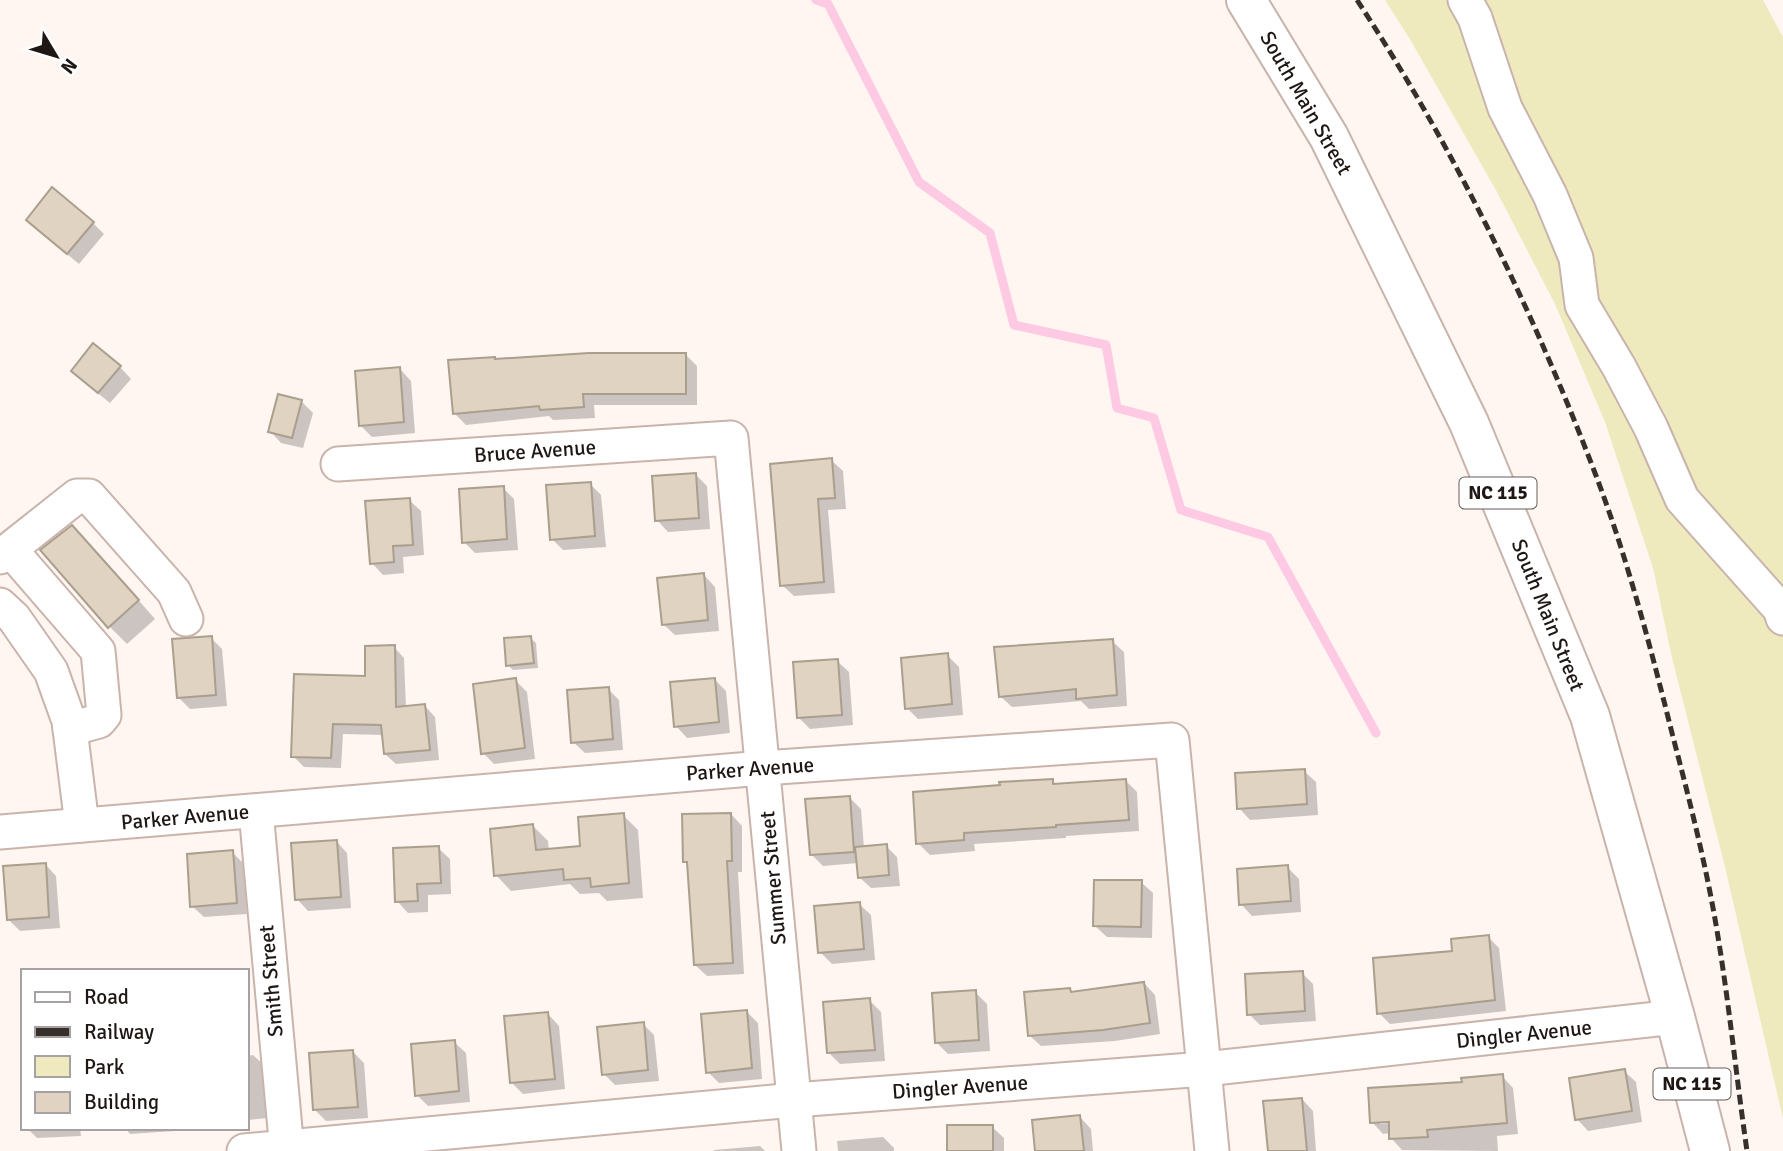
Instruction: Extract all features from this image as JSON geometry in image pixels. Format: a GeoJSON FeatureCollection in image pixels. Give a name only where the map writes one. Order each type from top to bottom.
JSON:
{"type":"FeatureCollection","features":[{"type":"Feature","properties":{"kind":"main road","name":"South Main Street"},"geometry":{"type":"LineString","coordinates":[[1246,0],[1329,137],[1469,423],[1590,716],[1710,1151]]}},
{"type":"Feature","properties":{"kind":"street"},"geometry":{"type":"LineString","coordinates":[[1465,0],[1475,18],[1505,108],[1550,195],[1576,258],[1581,305],[1619,367],[1651,428],[1682,499],[1780,609],[1783,618]]}},
{"type":"Feature","properties":{"kind":"street","name":"Bruce Avenue"},"geometry":{"type":"LineString","coordinates":[[338,464],[731,438]]}},
{"type":"Feature","properties":{"kind":"street","name":"Summer Street"},"geometry":{"type":"LineString","coordinates":[[731,438],[799,1151]]}},
{"type":"Feature","properties":{"kind":"street"},"geometry":{"type":"LineString","coordinates":[[3,555],[77,496],[89,496],[174,592],[186,620]]}},
{"type":"Feature","properties":{"kind":"street"},"geometry":{"type":"LineString","coordinates":[[3,555],[14,554],[98,650],[104,715],[99,721],[70,729]]}},
{"type":"Feature","properties":{"kind":"street"},"geometry":{"type":"LineString","coordinates":[[0,605],[14,618],[51,671],[69,721],[82,825]]}},
{"type":"Feature","properties":{"kind":"street","name":"Parker Avenue"},"geometry":{"type":"LineString","coordinates":[[0,832],[762,768],[1172,740],[1205,1069]]}},
{"type":"Feature","properties":{"kind":"street","name":"Smith Street"},"geometry":{"type":"LineString","coordinates":[[256,811],[287,1149]]}},
{"type":"Feature","properties":{"kind":"street","name":"Dingler Avenue"},"geometry":{"type":"LineString","coordinates":[[244,1151],[794,1100],[1205,1069],[1675,1017]]}},
{"type":"Feature","properties":{"kind":"street"},"geometry":{"type":"LineString","coordinates":[[1205,1069],[1212,1151]]}},
{"type":"Feature","properties":{"kind":"green space"},"geometry":{"type":"Polygon","coordinates":[[[1385,0],[1763,0],[1783,37],[1783,1119],[1725,867],[1672,658],[1653,568],[1605,422],[1555,304],[1497,192],[1385,0]]]}},
{"type":"Feature","properties":{"kind":"building"},"geometry":{"type":"Polygon","coordinates":[[[52,187],[94,222],[67,254],[26,220],[52,187]]]}},
{"type":"Feature","properties":{"kind":"building"},"geometry":{"type":"Polygon","coordinates":[[[93,343],[121,366],[98,393],[71,371],[93,343]]]}},
{"type":"Feature","properties":{"kind":"building"},"geometry":{"type":"Polygon","coordinates":[[[589,353],[686,353],[686,394],[583,394],[584,407],[540,410],[539,406],[453,414],[448,360],[589,353]]]}},
{"type":"Feature","properties":{"kind":"building"},"geometry":{"type":"Polygon","coordinates":[[[400,367],[404,422],[359,426],[355,371],[400,367]]]}},
{"type":"Feature","properties":{"kind":"building"},"geometry":{"type":"Polygon","coordinates":[[[278,394],[302,400],[292,438],[268,432],[278,394]]]}},
{"type":"Feature","properties":{"kind":"building"},"geometry":{"type":"Polygon","coordinates":[[[832,458],[835,498],[818,499],[824,582],[780,586],[770,464],[832,458]]]}},
{"type":"Feature","properties":{"kind":"building"},"geometry":{"type":"Polygon","coordinates":[[[696,473],[699,518],[655,521],[652,476],[696,473]]]}},
{"type":"Feature","properties":{"kind":"building"},"geometry":{"type":"Polygon","coordinates":[[[591,482],[595,536],[550,540],[546,485],[591,482]]]}},
{"type":"Feature","properties":{"kind":"building"},"geometry":{"type":"Polygon","coordinates":[[[504,486],[507,539],[462,543],[459,489],[504,486]]]}},
{"type":"Feature","properties":{"kind":"building"},"geometry":{"type":"Polygon","coordinates":[[[410,498],[413,545],[393,546],[394,562],[370,564],[365,501],[410,498]]]}},
{"type":"Feature","properties":{"kind":"building"},"geometry":{"type":"Polygon","coordinates":[[[72,525],[139,600],[108,628],[40,550],[72,525]]]}},
{"type":"Feature","properties":{"kind":"building"},"geometry":{"type":"Polygon","coordinates":[[[704,573],[708,620],[662,625],[657,578],[704,573]]]}},
{"type":"Feature","properties":{"kind":"building"},"geometry":{"type":"Polygon","coordinates":[[[212,636],[216,695],[177,698],[172,639],[212,636]]]}},
{"type":"Feature","properties":{"kind":"building"},"geometry":{"type":"Polygon","coordinates":[[[531,636],[534,663],[506,666],[504,638],[531,636]]]}},
{"type":"Feature","properties":{"kind":"building"},"geometry":{"type":"Polygon","coordinates":[[[1113,639],[1117,695],[1076,699],[1076,689],[999,697],[994,647],[1113,639]]]}},
{"type":"Feature","properties":{"kind":"building"},"geometry":{"type":"Polygon","coordinates":[[[395,645],[396,707],[425,704],[430,750],[384,754],[381,725],[333,724],[331,758],[291,757],[294,674],[365,676],[365,646],[395,645]]]}},
{"type":"Feature","properties":{"kind":"building"},"geometry":{"type":"Polygon","coordinates":[[[948,653],[952,704],[905,709],[901,658],[948,653]]]}},
{"type":"Feature","properties":{"kind":"building"},"geometry":{"type":"Polygon","coordinates":[[[838,659],[842,715],[797,718],[793,662],[838,659]]]}},
{"type":"Feature","properties":{"kind":"building"},"geometry":{"type":"Polygon","coordinates":[[[516,678],[525,748],[481,754],[473,684],[516,678]]]}},
{"type":"Feature","properties":{"kind":"building"},"geometry":{"type":"Polygon","coordinates":[[[715,678],[719,722],[674,727],[670,682],[715,678]]]}},
{"type":"Feature","properties":{"kind":"building"},"geometry":{"type":"Polygon","coordinates":[[[609,687],[613,739],[571,743],[567,690],[609,687]]]}},
{"type":"Feature","properties":{"kind":"building"},"geometry":{"type":"Polygon","coordinates":[[[1305,769],[1307,804],[1237,809],[1235,773],[1305,769]]]}},
{"type":"Feature","properties":{"kind":"building"},"geometry":{"type":"Polygon","coordinates":[[[1053,779],[1053,784],[1126,779],[1129,820],[964,833],[964,840],[916,844],[913,792],[1053,779]]]}},
{"type":"Feature","properties":{"kind":"building"},"geometry":{"type":"Polygon","coordinates":[[[850,796],[854,852],[810,855],[805,799],[850,796]]]}},
{"type":"Feature","properties":{"kind":"building"},"geometry":{"type":"Polygon","coordinates":[[[624,813],[629,883],[591,887],[590,878],[564,880],[563,869],[494,876],[490,829],[533,824],[536,850],[580,846],[578,817],[624,813]]]}},
{"type":"Feature","properties":{"kind":"building"},"geometry":{"type":"Polygon","coordinates":[[[731,813],[732,861],[727,861],[733,963],[694,965],[687,862],[683,862],[682,814],[731,813]]]}},
{"type":"Feature","properties":{"kind":"building"},"geometry":{"type":"Polygon","coordinates":[[[337,840],[341,897],[295,900],[291,843],[337,840]]]}},
{"type":"Feature","properties":{"kind":"building"},"geometry":{"type":"Polygon","coordinates":[[[887,844],[889,875],[858,878],[855,847],[887,844]]]}},
{"type":"Feature","properties":{"kind":"building"},"geometry":{"type":"Polygon","coordinates":[[[439,846],[441,883],[417,884],[418,901],[395,902],[393,848],[439,846]]]}},
{"type":"Feature","properties":{"kind":"building"},"geometry":{"type":"Polygon","coordinates":[[[233,850],[237,903],[190,907],[187,854],[233,850]]]}},
{"type":"Feature","properties":{"kind":"building"},"geometry":{"type":"Polygon","coordinates":[[[46,863],[49,917],[7,920],[3,866],[46,863]]]}},
{"type":"Feature","properties":{"kind":"building"},"geometry":{"type":"Polygon","coordinates":[[[1288,865],[1291,901],[1239,905],[1237,869],[1288,865]]]}},
{"type":"Feature","properties":{"kind":"building"},"geometry":{"type":"Polygon","coordinates":[[[1094,880],[1142,880],[1141,927],[1093,926],[1094,880]]]}},
{"type":"Feature","properties":{"kind":"building"},"geometry":{"type":"Polygon","coordinates":[[[860,902],[864,949],[818,953],[814,906],[860,902]]]}},
{"type":"Feature","properties":{"kind":"building"},"geometry":{"type":"Polygon","coordinates":[[[1489,935],[1495,1000],[1377,1014],[1373,958],[1452,951],[1451,939],[1489,935]]]}},
{"type":"Feature","properties":{"kind":"building"},"geometry":{"type":"Polygon","coordinates":[[[1303,971],[1305,1011],[1247,1015],[1245,974],[1303,971]]]}},
{"type":"Feature","properties":{"kind":"building"},"geometry":{"type":"Polygon","coordinates":[[[1144,982],[1150,1023],[1028,1036],[1024,992],[1070,988],[1071,992],[1144,982]]]}},
{"type":"Feature","properties":{"kind":"building"},"geometry":{"type":"Polygon","coordinates":[[[976,990],[979,1040],[935,1043],[932,993],[976,990]]]}},
{"type":"Feature","properties":{"kind":"building"},"geometry":{"type":"Polygon","coordinates":[[[870,998],[875,1050],[827,1053],[823,1002],[870,998]]]}},
{"type":"Feature","properties":{"kind":"building"},"geometry":{"type":"Polygon","coordinates":[[[747,1010],[752,1068],[706,1073],[701,1014],[747,1010]]]}},
{"type":"Feature","properties":{"kind":"building"},"geometry":{"type":"Polygon","coordinates":[[[548,1012],[555,1079],[510,1083],[504,1016],[548,1012]]]}},
{"type":"Feature","properties":{"kind":"building"},"geometry":{"type":"Polygon","coordinates":[[[644,1022],[648,1070],[602,1075],[597,1027],[644,1022]]]}},
{"type":"Feature","properties":{"kind":"building"},"geometry":{"type":"Polygon","coordinates":[[[455,1040],[459,1091],[415,1096],[411,1044],[455,1040]]]}},
{"type":"Feature","properties":{"kind":"building"},"geometry":{"type":"Polygon","coordinates":[[[353,1050],[358,1107],[313,1110],[309,1053],[353,1050]]]}},
{"type":"Feature","properties":{"kind":"building"},"geometry":{"type":"Polygon","coordinates":[[[1625,1069],[1632,1111],[1575,1120],[1569,1078],[1625,1069]]]}},
{"type":"Feature","properties":{"kind":"building"},"geometry":{"type":"Polygon","coordinates":[[[1503,1074],[1507,1123],[1427,1130],[1428,1137],[1389,1139],[1389,1122],[1370,1123],[1368,1088],[1462,1082],[1461,1078],[1503,1074]]]}},
{"type":"Feature","properties":{"kind":"building"},"geometry":{"type":"Polygon","coordinates":[[[1302,1098],[1307,1151],[1268,1151],[1263,1101],[1302,1098]]]}},
{"type":"Feature","properties":{"kind":"building"},"geometry":{"type":"Polygon","coordinates":[[[1080,1115],[1084,1151],[1035,1151],[1032,1120],[1080,1115]]]}},
{"type":"Feature","properties":{"kind":"building"},"geometry":{"type":"Polygon","coordinates":[[[947,1125],[993,1125],[993,1151],[947,1151],[947,1125]]]}},
{"type":"Feature","properties":{"kind":"waterway"},"geometry":{"type":"LineString","coordinates":[[816,0],[828,4],[919,182],[990,233],[1014,325],[1106,345],[1117,408],[1154,418],[1181,510],[1268,537],[1376,733]]}},
{"type":"Feature","properties":{"kind":"railway"},"geometry":{"type":"LineString","coordinates":[[1357,0],[1426,113],[1489,230],[1545,350],[1607,505],[1646,634],[1704,864],[1723,969],[1747,1151]]}}]}
